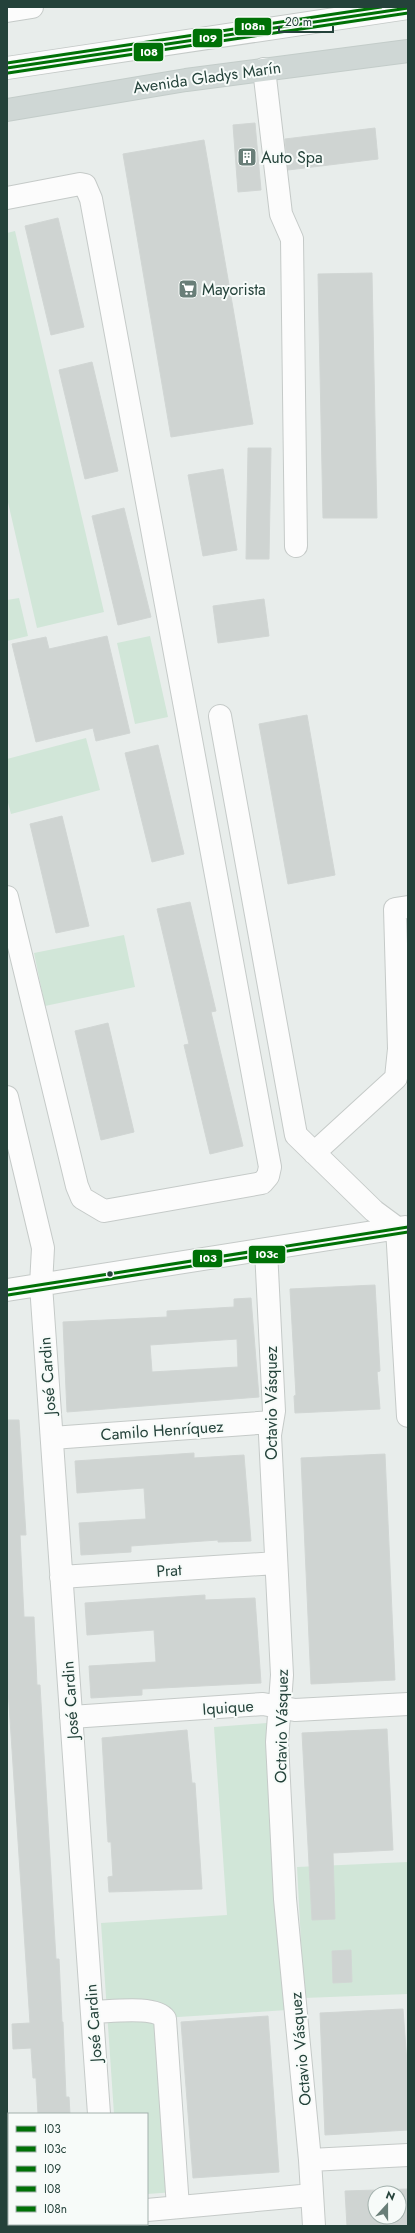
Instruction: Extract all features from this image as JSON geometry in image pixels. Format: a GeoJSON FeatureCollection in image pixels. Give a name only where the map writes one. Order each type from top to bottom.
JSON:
{"type":"FeatureCollection","features":[{"type":"Feature","properties":{"kind":"main road","name":"Avenida Gladys Marín"},"geometry":{"type":"LineString","coordinates":[[7,110],[88,95],[264,69],[408,51]]}},
{"type":"Feature","properties":{"kind":"street"},"geometry":{"type":"LineString","coordinates":[[7,11],[32,7]]}},
{"type":"Feature","properties":{"kind":"street"},"geometry":{"type":"LineString","coordinates":[[7,68],[408,8]]}},
{"type":"Feature","properties":{"kind":"street"},"geometry":{"type":"LineString","coordinates":[[264,69],[281,214],[292,238],[296,546]]}},
{"type":"Feature","properties":{"kind":"street"},"geometry":{"type":"LineString","coordinates":[[7,198],[80,184],[85,185],[90,199],[270,1167],[268,1176],[262,1183],[104,1211],[82,1198],[77,1186],[7,897]]}},
{"type":"Feature","properties":{"kind":"street"},"geometry":{"type":"LineString","coordinates":[[220,716],[296,1134],[314,1154],[374,1211],[403,1227]]}},
{"type":"Feature","properties":{"kind":"street"},"geometry":{"type":"LineString","coordinates":[[314,1154],[396,1078],[399,1049],[395,909],[408,907]]}},
{"type":"Feature","properties":{"kind":"street","name":"José Cardin"},"geometry":{"type":"LineString","coordinates":[[7,1097],[43,1248],[41,1285],[99,2113]]}},
{"type":"Feature","properties":{"kind":"street"},"geometry":{"type":"LineString","coordinates":[[7,1290],[403,1227]]}},
{"type":"Feature","properties":{"kind":"street"},"geometry":{"type":"LineString","coordinates":[[403,1227],[408,1416]]}},
{"type":"Feature","properties":{"kind":"street","name":"Octavio Vásquez"},"geometry":{"type":"LineString","coordinates":[[266,1250],[274,1412],[270,1435],[282,1676],[281,1708],[277,1742],[285,1899],[310,2160],[314,2226]]}},
{"type":"Feature","properties":{"kind":"street","name":"Camilo Henríquez"},"geometry":{"type":"LineString","coordinates":[[52,1438],[272,1422]]}},
{"type":"Feature","properties":{"kind":"street","name":"Prat"},"geometry":{"type":"LineString","coordinates":[[61,1577],[276,1563]]}},
{"type":"Feature","properties":{"kind":"street","name":"Iquique"},"geometry":{"type":"LineString","coordinates":[[71,1717],[263,1704],[295,1710],[408,1704]]}},
{"type":"Feature","properties":{"kind":"street"},"geometry":{"type":"LineString","coordinates":[[92,2012],[151,2010],[161,2013],[165,2019],[178,2207]]}},
{"type":"Feature","properties":{"kind":"street"},"geometry":{"type":"LineString","coordinates":[[310,2160],[408,2155]]}},
{"type":"Feature","properties":{"kind":"street"},"geometry":{"type":"LineString","coordinates":[[148,2210],[312,2194]]}},
{"type":"Feature","properties":{"kind":"green space"},"geometry":{"type":"Polygon","coordinates":[[[15,231],[104,612],[37,628],[7,498],[7,233],[15,231]]]}},
{"type":"Feature","properties":{"kind":"green space"},"geometry":{"type":"Polygon","coordinates":[[[19,598],[28,636],[7,641],[7,600],[19,598]]]}},
{"type":"Feature","properties":{"kind":"green space"},"geometry":{"type":"Polygon","coordinates":[[[150,636],[168,717],[135,724],[117,643],[150,636]]]}},
{"type":"Feature","properties":{"kind":"green space"},"geometry":{"type":"Polygon","coordinates":[[[86,738],[100,790],[11,814],[7,799],[7,759],[86,738]]]}},
{"type":"Feature","properties":{"kind":"green space"},"geometry":{"type":"Polygon","coordinates":[[[124,935],[135,987],[45,1006],[34,953],[124,935]]]}},
{"type":"Feature","properties":{"kind":"green space"},"geometry":{"type":"Polygon","coordinates":[[[267,1723],[287,2010],[163,2018],[175,2192],[148,2194],[148,2113],[114,2113],[101,1923],[227,1915],[214,1727],[267,1723]]]}},
{"type":"Feature","properties":{"kind":"green space"},"geometry":{"type":"Polygon","coordinates":[[[408,1862],[408,1994],[304,1998],[297,1867],[408,1862]]]}},
{"type":"Feature","properties":{"kind":"building","name":"Auto Spa"},"geometry":{"type":"Polygon","coordinates":[[[255,123],[261,190],[238,192],[233,125],[255,123]]]}},
{"type":"Feature","properties":{"kind":"building"},"geometry":{"type":"Polygon","coordinates":[[[375,128],[378,159],[288,170],[285,139],[375,128]]]}},
{"type":"Feature","properties":{"kind":"building","name":"Mayorista"},"geometry":{"type":"Polygon","coordinates":[[[204,140],[253,424],[171,437],[123,154],[204,140]]]}},
{"type":"Feature","properties":{"kind":"building"},"geometry":{"type":"Polygon","coordinates":[[[58,218],[84,327],[51,335],[25,226],[58,218]]]}},
{"type":"Feature","properties":{"kind":"building"},"geometry":{"type":"Polygon","coordinates":[[[372,273],[377,518],[323,518],[318,274],[372,273]]]}},
{"type":"Feature","properties":{"kind":"building"},"geometry":{"type":"Polygon","coordinates":[[[92,362],[118,471],[85,479],[59,370],[92,362]]]}},
{"type":"Feature","properties":{"kind":"building"},"geometry":{"type":"Polygon","coordinates":[[[248,448],[271,448],[269,559],[246,559],[248,448]]]}},
{"type":"Feature","properties":{"kind":"building"},"geometry":{"type":"Polygon","coordinates":[[[223,469],[237,550],[203,556],[188,475],[223,469]]]}},
{"type":"Feature","properties":{"kind":"building"},"geometry":{"type":"Polygon","coordinates":[[[124,508],[151,617],[118,625],[92,516],[124,508]]]}},
{"type":"Feature","properties":{"kind":"building"},"geometry":{"type":"Polygon","coordinates":[[[264,599],[269,636],[218,643],[213,606],[264,599]]]}},
{"type":"Feature","properties":{"kind":"building"},"geometry":{"type":"Polygon","coordinates":[[[107,636],[130,733],[96,741],[93,728],[36,742],[12,644],[46,637],[49,649],[107,636]]]}},
{"type":"Feature","properties":{"kind":"building"},"geometry":{"type":"Polygon","coordinates":[[[307,715],[335,875],[288,884],[259,724],[307,715]]]}},
{"type":"Feature","properties":{"kind":"building"},"geometry":{"type":"Polygon","coordinates":[[[158,745],[184,854],[152,862],[125,753],[158,745]]]}},
{"type":"Feature","properties":{"kind":"building"},"geometry":{"type":"Polygon","coordinates":[[[62,816],[89,926],[56,933],[30,824],[62,816]]]}},
{"type":"Feature","properties":{"kind":"building"},"geometry":{"type":"Polygon","coordinates":[[[190,902],[216,1011],[211,1012],[243,1146],[210,1154],[184,1045],[189,1044],[157,909],[190,902]]]}},
{"type":"Feature","properties":{"kind":"building"},"geometry":{"type":"Polygon","coordinates":[[[108,1023],[134,1132],[101,1140],[75,1031],[108,1023]]]}},
{"type":"Feature","properties":{"kind":"building"},"geometry":{"type":"Polygon","coordinates":[[[375,1285],[380,1371],[377,1372],[380,1409],[295,1413],[294,1396],[296,1395],[290,1289],[375,1285]]]}},
{"type":"Feature","properties":{"kind":"building"},"geometry":{"type":"Polygon","coordinates":[[[251,1298],[259,1397],[67,1412],[63,1322],[167,1317],[167,1311],[234,1307],[234,1299],[251,1298]],[[237,1339],[150,1345],[152,1372],[238,1367],[237,1339]]]}},
{"type":"Feature","properties":{"kind":"building"},"geometry":{"type":"Polygon","coordinates":[[[7,1420],[19,1420],[26,1535],[20,1535],[24,1617],[34,1617],[37,1685],[40,1685],[56,1959],[59,1959],[66,2097],[69,2097],[70,2113],[38,2113],[36,2078],[33,2078],[31,2048],[13,2049],[12,2024],[30,2023],[7,1674],[7,1420]]]}},
{"type":"Feature","properties":{"kind":"building"},"geometry":{"type":"Polygon","coordinates":[[[194,1453],[194,1458],[244,1455],[251,1541],[218,1542],[218,1540],[131,1546],[131,1552],[81,1555],[79,1523],[146,1519],[144,1488],[77,1493],[75,1461],[194,1453]]]}},
{"type":"Feature","properties":{"kind":"building"},"geometry":{"type":"Polygon","coordinates":[[[385,1454],[395,1680],[311,1684],[301,1458],[385,1454]]]}},
{"type":"Feature","properties":{"kind":"building"},"geometry":{"type":"Polygon","coordinates":[[[205,1595],[205,1600],[255,1598],[261,1683],[142,1689],[142,1695],[91,1698],[89,1666],[156,1662],[154,1630],[87,1635],[85,1603],[205,1595]]]}},
{"type":"Feature","properties":{"kind":"building"},"geometry":{"type":"Polygon","coordinates":[[[387,1729],[393,1850],[333,1853],[335,1919],[312,1920],[302,1733],[387,1729]]]}},
{"type":"Feature","properties":{"kind":"building"},"geometry":{"type":"Polygon","coordinates":[[[187,1730],[192,1783],[195,1783],[202,1889],[109,1892],[108,1877],[113,1876],[111,1842],[108,1842],[102,1738],[187,1730]]]}},
{"type":"Feature","properties":{"kind":"building"},"geometry":{"type":"Polygon","coordinates":[[[351,1950],[352,1982],[333,1983],[332,1951],[351,1950]]]}},
{"type":"Feature","properties":{"kind":"building"},"geometry":{"type":"Polygon","coordinates":[[[403,2009],[408,2076],[408,2130],[325,2135],[320,2013],[403,2009]]]}},
{"type":"Feature","properties":{"kind":"building"},"geometry":{"type":"Polygon","coordinates":[[[268,2016],[279,2172],[193,2178],[181,2022],[268,2016]]]}},
{"type":"Feature","properties":{"kind":"building"},"geometry":{"type":"Polygon","coordinates":[[[408,2189],[408,2226],[347,2226],[345,2191],[367,2190],[367,2225],[407,2225],[408,2189]]]}},
{"type":"Feature","properties":{"kind":"transit line","name":"I08n"},"geometry":{"type":"LineString","coordinates":[[7,63],[381,7]]}},
{"type":"Feature","properties":{"kind":"transit line","name":"I09"},"geometry":{"type":"LineString","coordinates":[[7,68],[408,8]]}},
{"type":"Feature","properties":{"kind":"transit line","name":"I08"},"geometry":{"type":"LineString","coordinates":[[8,73],[408,13]]}},
{"type":"Feature","properties":{"kind":"transit line","name":"I03"},"geometry":{"type":"LineString","coordinates":[[7,1290],[408,1227]]}},
{"type":"Feature","properties":{"kind":"transit line","name":"I03c"},"geometry":{"type":"LineString","coordinates":[[8,1295],[408,1232]]}},
{"type":"Feature","properties":{"kind":"place","name":"Auto Spa"},"geometry":{"type":"Point","coordinates":[247,157]}},
{"type":"Feature","properties":{"kind":"place","name":"Mayorista"},"geometry":{"type":"Point","coordinates":[188,289]}}]}
